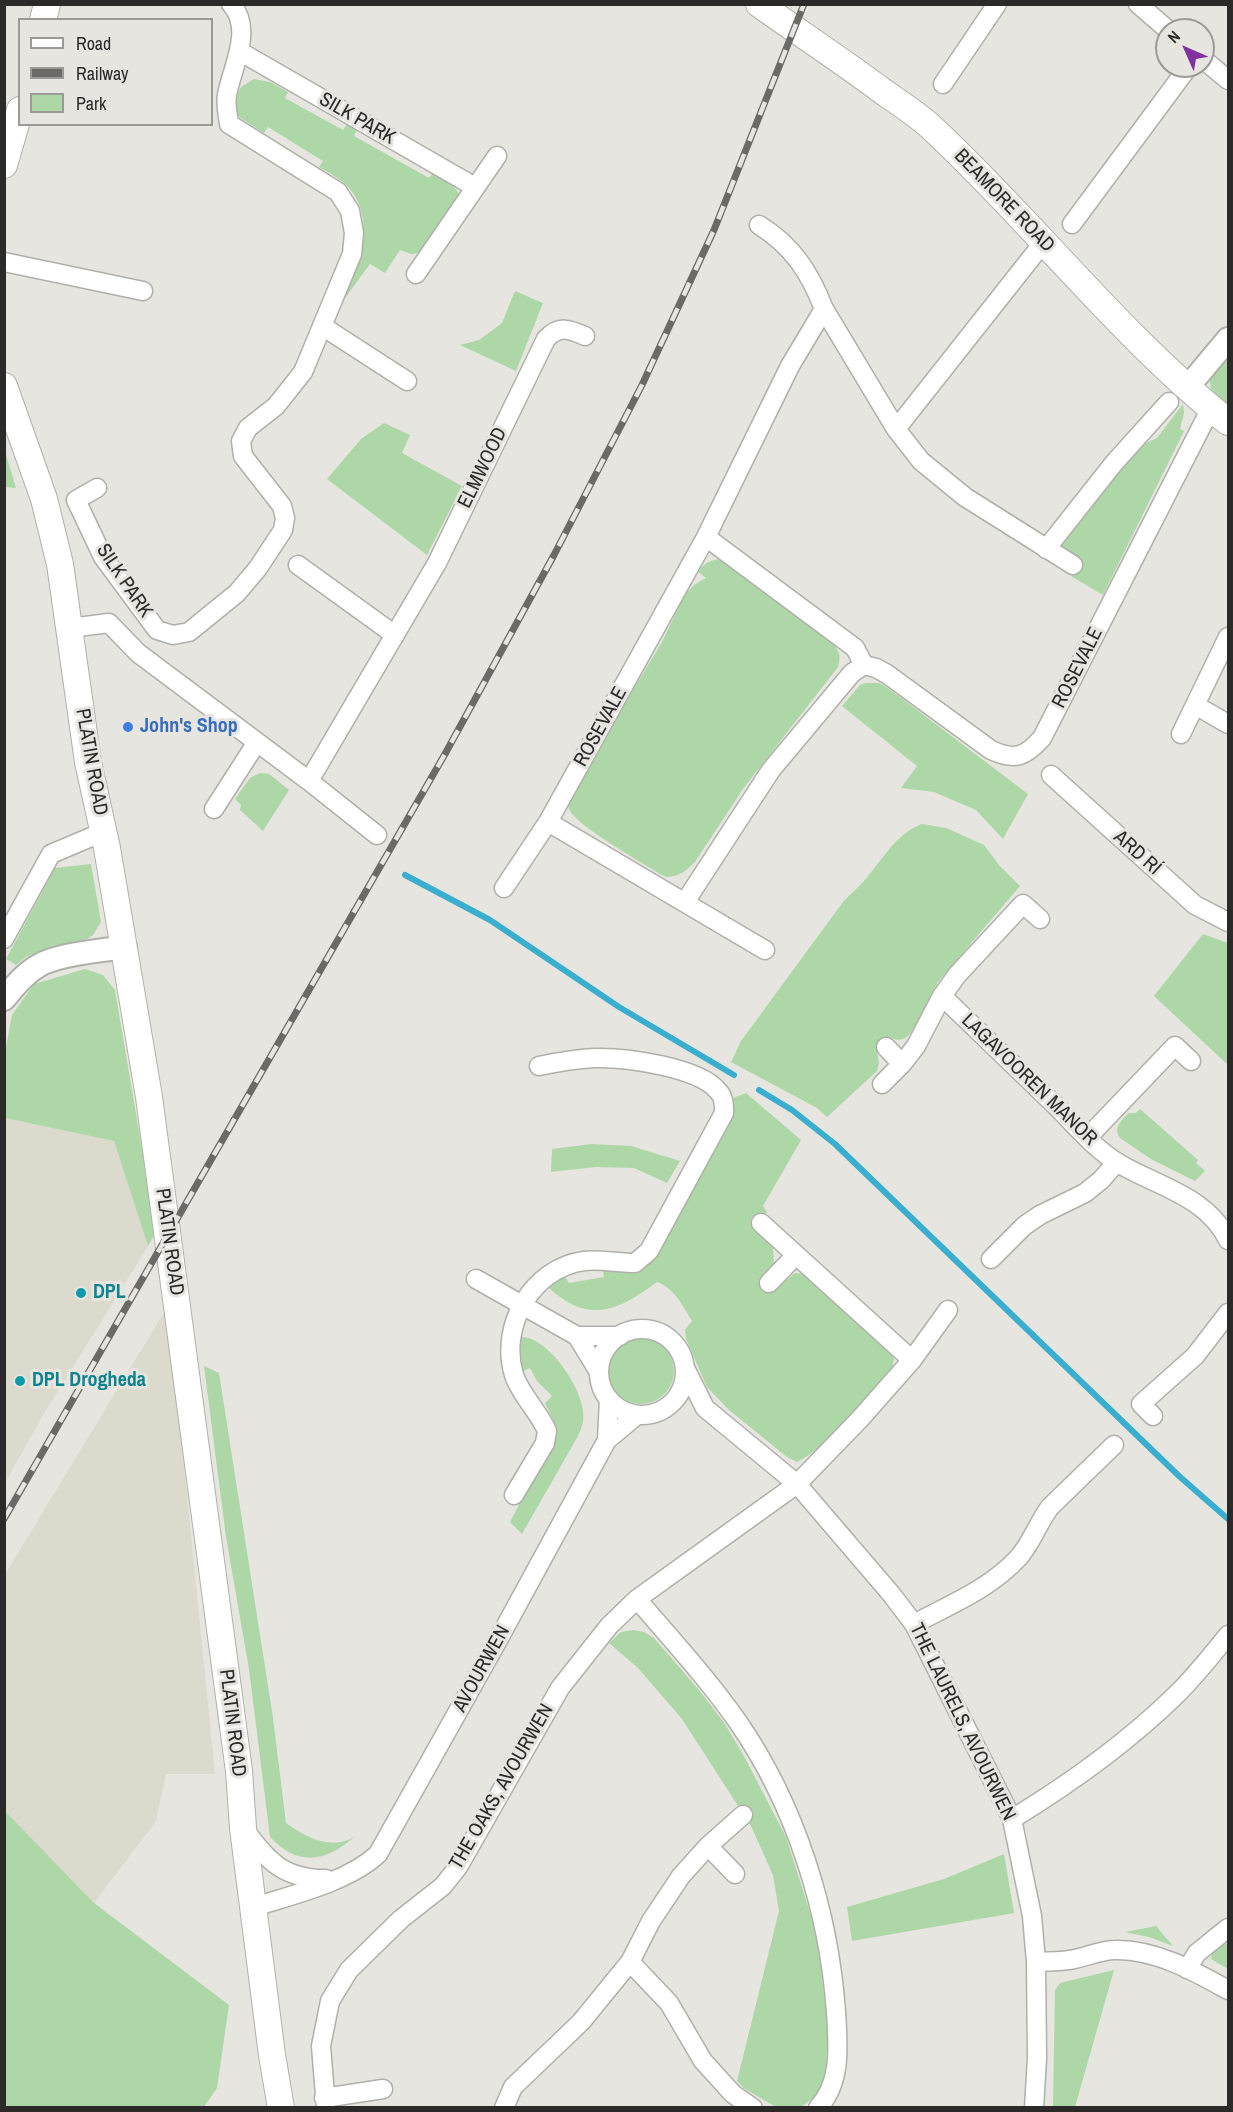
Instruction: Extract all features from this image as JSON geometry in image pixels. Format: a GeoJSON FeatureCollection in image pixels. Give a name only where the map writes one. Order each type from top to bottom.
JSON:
{"type":"FeatureCollection","features":[{"type":"Feature","properties":{"kind":"main road","name":"BEAMORE ROAD"},"geometry":{"type":"LineString","coordinates":[[759,4],[930,126],[993,187],[1116,319],[1178,395],[1220,415]]}},
{"type":"Feature","properties":{"kind":"main road"},"geometry":{"type":"LineString","coordinates":[[4,165],[18,118]]}},
{"type":"Feature","properties":{"kind":"main road","name":"PLATIN ROAD"},"geometry":{"type":"LineString","coordinates":[[4,386],[49,515],[60,564],[88,762],[125,947],[165,1214],[239,1771],[243,1828],[272,2055],[281,2108]]}},
{"type":"Feature","properties":{"kind":"street","name":"SILK PARK"},"geometry":{"type":"LineString","coordinates":[[97,488],[76,500],[103,557],[157,630],[173,635],[189,632],[237,593],[258,568],[283,530],[285,518],[282,506],[243,456],[241,441],[248,428],[276,406],[303,372],[352,255],[354,232],[350,211],[338,192],[230,124],[226,98],[239,51],[241,26],[236,10],[231,4]]}},
{"type":"Feature","properties":{"kind":"street"},"geometry":{"type":"LineString","coordinates":[[943,84],[997,4]]}},
{"type":"Feature","properties":{"kind":"street"},"geometry":{"type":"LineString","coordinates":[[1138,4],[1155,19]]}},
{"type":"Feature","properties":{"kind":"street","name":"SILK PARK"},"geometry":{"type":"LineString","coordinates":[[239,51],[476,188]]}},
{"type":"Feature","properties":{"kind":"street"},"geometry":{"type":"LineString","coordinates":[[1215,69],[1228,80]]}},
{"type":"Feature","properties":{"kind":"street"},"geometry":{"type":"LineString","coordinates":[[1072,224],[1180,78]]}},
{"type":"Feature","properties":{"kind":"street"},"geometry":{"type":"LineString","coordinates":[[416,274],[497,156]]}},
{"type":"Feature","properties":{"kind":"street"},"geometry":{"type":"LineString","coordinates":[[759,225],[789,248],[813,280],[824,309],[896,429],[921,461],[997,519],[1073,565]]}},
{"type":"Feature","properties":{"kind":"street"},"geometry":{"type":"LineString","coordinates":[[896,429],[1043,243]]}},
{"type":"Feature","properties":{"kind":"street"},"geometry":{"type":"LineString","coordinates":[[4,262],[143,291]]}},
{"type":"Feature","properties":{"kind":"street","name":"ROSEVALE"},"geometry":{"type":"LineString","coordinates":[[504,888],[548,822],[706,537],[790,366],[824,309]]}},
{"type":"Feature","properties":{"kind":"street"},"geometry":{"type":"LineString","coordinates":[[322,326],[407,381]]}},
{"type":"Feature","properties":{"kind":"street","name":"ELMWOOD"},"geometry":{"type":"LineString","coordinates":[[309,781],[437,562],[546,339],[560,328],[585,336]]}},
{"type":"Feature","properties":{"kind":"street"},"geometry":{"type":"LineString","coordinates":[[1046,549],[1114,463],[1228,339]]}},
{"type":"Feature","properties":{"kind":"street","name":"ROSEVALE"},"geometry":{"type":"LineString","coordinates":[[706,537],[855,648],[864,665],[887,674],[991,750],[1006,757],[1018,757],[1032,750],[1042,738],[1220,415]]}},
{"type":"Feature","properties":{"kind":"street"},"geometry":{"type":"LineString","coordinates":[[298,565],[395,635]]}},
{"type":"Feature","properties":{"kind":"street"},"geometry":{"type":"LineString","coordinates":[[70,628],[108,623],[138,653],[377,835]]}},
{"type":"Feature","properties":{"kind":"street"},"geometry":{"type":"LineString","coordinates":[[1181,734],[1228,637]]}},
{"type":"Feature","properties":{"kind":"street"},"geometry":{"type":"LineString","coordinates":[[685,902],[771,770],[852,673],[864,665]]}},
{"type":"Feature","properties":{"kind":"street"},"geometry":{"type":"LineString","coordinates":[[1195,705],[1228,724]]}},
{"type":"Feature","properties":{"kind":"street"},"geometry":{"type":"LineString","coordinates":[[214,809],[257,742]]}},
{"type":"Feature","properties":{"kind":"street","name":"ARD RÍ"},"geometry":{"type":"LineString","coordinates":[[1051,775],[1195,905],[1228,922]]}},
{"type":"Feature","properties":{"kind":"street"},"geometry":{"type":"LineString","coordinates":[[548,822],[765,950]]}},
{"type":"Feature","properties":{"kind":"street"},"geometry":{"type":"LineString","coordinates":[[4,939],[51,854],[103,832]]}},
{"type":"Feature","properties":{"kind":"street"},"geometry":{"type":"LineString","coordinates":[[882,1084],[916,1046],[942,996],[957,975],[1023,904],[1040,919]]}},
{"type":"Feature","properties":{"kind":"street"},"geometry":{"type":"LineString","coordinates":[[4,999],[25,975],[40,965],[58,959],[125,947]]}},
{"type":"Feature","properties":{"kind":"street","name":"LAGAVOOREN MANOR"},"geometry":{"type":"LineString","coordinates":[[942,996],[1088,1137],[1117,1162],[1190,1199],[1219,1224],[1228,1240]]}},
{"type":"Feature","properties":{"kind":"street"},"geometry":{"type":"LineString","coordinates":[[1088,1137],[1175,1046],[1191,1061]]}},
{"type":"Feature","properties":{"kind":"street"},"geometry":{"type":"LineString","coordinates":[[886,1047],[902,1064]]}},
{"type":"Feature","properties":{"kind":"street"},"geometry":{"type":"LineString","coordinates":[[514,1495],[545,1443],[547,1431],[515,1377],[510,1357],[511,1331],[522,1305],[538,1282],[562,1267],[585,1260],[635,1263],[649,1251],[724,1113],[724,1101],[719,1091],[711,1084],[651,1062],[597,1058],[539,1066]]}},
{"type":"Feature","properties":{"kind":"street"},"geometry":{"type":"LineString","coordinates":[[991,1259],[1024,1226],[1040,1215],[1085,1194],[1117,1162]]}},
{"type":"Feature","properties":{"kind":"street"},"geometry":{"type":"LineString","coordinates":[[761,1223],[912,1360]]}},
{"type":"Feature","properties":{"kind":"street"},"geometry":{"type":"LineString","coordinates":[[769,1283],[796,1255]]}},
{"type":"Feature","properties":{"kind":"street"},"geometry":{"type":"LineString","coordinates":[[476,1279],[577,1336],[620,1336]]}},
{"type":"Feature","properties":{"kind":"street","name":"THE OAKS, AVOURWEN"},"geometry":{"type":"LineString","coordinates":[[383,2089],[325,2103],[321,2046],[325,2021],[330,2001],[349,1970],[401,1919],[443,1886],[458,1867],[560,1688],[609,1626],[637,1599],[797,1484],[860,1419],[912,1360],[948,1310]]}},
{"type":"Feature","properties":{"kind":"street"},"geometry":{"type":"LineString","coordinates":[[1153,1416],[1141,1404],[1195,1356],[1228,1313]]}},
{"type":"Feature","properties":{"kind":"street"},"geometry":{"type":"LineString","coordinates":[[599,1372],[605,1351],[611,1342],[620,1336],[631,1331],[644,1330],[666,1337],[682,1356],[685,1368],[705,1408],[797,1484]]}},
{"type":"Feature","properties":{"kind":"street","name":"AVOURWEN"},"geometry":{"type":"LineString","coordinates":[[577,1336],[599,1372],[603,1391],[609,1399],[607,1440]]}},
{"type":"Feature","properties":{"kind":"street"},"geometry":{"type":"LineString","coordinates":[[669,1405],[682,1389],[685,1368]]}},
{"type":"Feature","properties":{"kind":"street"},"geometry":{"type":"LineString","coordinates":[[609,1399],[617,1407],[637,1415]]}},
{"type":"Feature","properties":{"kind":"street","name":"AVOURWEN"},"geometry":{"type":"LineString","coordinates":[[254,1907],[336,1879],[368,1864],[378,1854],[607,1440],[637,1415],[649,1415],[669,1405],[705,1408]]}},
{"type":"Feature","properties":{"kind":"street"},"geometry":{"type":"LineString","coordinates":[[914,1624],[976,1592],[999,1576],[1029,1544],[1050,1507],[1114,1444]]}},
{"type":"Feature","properties":{"kind":"street","name":"THE LAURELS, AVOURWEN"},"geometry":{"type":"LineString","coordinates":[[797,1484],[914,1624],[1012,1819],[1032,1916],[1036,1962],[1037,2058],[1034,2108]]}},
{"type":"Feature","properties":{"kind":"street"},"geometry":{"type":"LineString","coordinates":[[637,1599],[708,1681],[739,1724],[782,1801],[801,1849],[825,1928],[834,1990],[837,2063],[833,2085],[827,2098],[818,2108]]}},
{"type":"Feature","properties":{"kind":"street"},"geometry":{"type":"LineString","coordinates":[[1012,1819],[1098,1762],[1137,1730],[1178,1692],[1228,1635]]}},
{"type":"Feature","properties":{"kind":"street"},"geometry":{"type":"LineString","coordinates":[[504,2108],[513,2086],[581,2022],[630,1962],[651,1921],[681,1876],[708,1846],[743,1815]]}},
{"type":"Feature","properties":{"kind":"street","name":"AVOURWEN"},"geometry":{"type":"LineString","coordinates":[[243,1828],[261,1852],[279,1868],[303,1878],[336,1879]]}},
{"type":"Feature","properties":{"kind":"street"},"geometry":{"type":"LineString","coordinates":[[708,1846],[735,1874]]}},
{"type":"Feature","properties":{"kind":"street"},"geometry":{"type":"LineString","coordinates":[[1187,1969],[1197,1953],[1228,1928]]}},
{"type":"Feature","properties":{"kind":"street"},"geometry":{"type":"LineString","coordinates":[[1036,1962],[1069,1960],[1113,1950],[1137,1952],[1187,1969],[1228,1990]]}},
{"type":"Feature","properties":{"kind":"street"},"geometry":{"type":"LineString","coordinates":[[630,1962],[669,2003],[703,2061],[732,2094],[753,2108]]}},
{"type":"Feature","properties":{"kind":"shaded area"},"geometry":{"type":"Polygon","coordinates":[[[5,1118],[114,1141],[148,1246],[40,1420],[5,1483],[5,1118]]]}},
{"type":"Feature","properties":{"kind":"shaded area"},"geometry":{"type":"Polygon","coordinates":[[[168,1306],[215,1774],[166,1774],[156,1821],[94,1903],[5,1811],[4,1576],[168,1306]]]}},
{"type":"Feature","properties":{"kind":"green space"},"geometry":{"type":"Polygon","coordinates":[[[254,79],[270,82],[288,92],[285,98],[343,130],[347,124],[357,130],[354,136],[429,178],[433,173],[441,177],[452,185],[460,196],[420,253],[411,254],[400,250],[385,273],[370,264],[340,305],[361,249],[363,220],[360,206],[346,185],[319,167],[323,161],[268,127],[264,133],[239,117],[236,112],[236,97],[241,87],[254,79]]]}},
{"type":"Feature","properties":{"kind":"green space"},"geometry":{"type":"Polygon","coordinates":[[[515,291],[543,303],[516,371],[460,345],[479,340],[502,323],[515,291]]]}},
{"type":"Feature","properties":{"kind":"green space"},"geometry":{"type":"Polygon","coordinates":[[[1228,349],[1228,407],[1211,389],[1209,372],[1228,349]]]}},
{"type":"Feature","properties":{"kind":"green space"},"geometry":{"type":"Polygon","coordinates":[[[1183,404],[1184,413],[1180,429],[1184,431],[1103,595],[1071,576],[1082,564],[1059,548],[1115,477],[1144,444],[1157,438],[1183,404]]]}},
{"type":"Feature","properties":{"kind":"green space"},"geometry":{"type":"Polygon","coordinates":[[[384,423],[410,435],[402,453],[462,486],[427,555],[327,479],[361,439],[384,423]]]}},
{"type":"Feature","properties":{"kind":"green space"},"geometry":{"type":"Polygon","coordinates":[[[5,451],[16,488],[5,487],[5,451]]]}},
{"type":"Feature","properties":{"kind":"green space"},"geometry":{"type":"Polygon","coordinates":[[[721,559],[730,563],[831,642],[838,651],[839,663],[743,789],[695,862],[684,872],[667,877],[584,825],[569,809],[569,802],[572,791],[662,642],[685,594],[706,578],[698,572],[708,562],[721,559]]]}},
{"type":"Feature","properties":{"kind":"green space"},"geometry":{"type":"Polygon","coordinates":[[[880,683],[1028,794],[1003,839],[976,810],[934,792],[901,788],[917,766],[842,706],[860,685],[880,683]]]}},
{"type":"Feature","properties":{"kind":"green space"},"geometry":{"type":"Polygon","coordinates":[[[260,773],[269,774],[289,790],[263,831],[240,810],[241,805],[235,799],[250,778],[260,773]]]}},
{"type":"Feature","properties":{"kind":"green space"},"geometry":{"type":"Polygon","coordinates":[[[922,824],[946,828],[984,845],[999,865],[1020,886],[938,982],[913,1031],[901,1040],[884,1037],[876,1047],[879,1063],[877,1071],[827,1117],[817,1108],[731,1062],[741,1041],[843,902],[904,834],[922,824]]]}},
{"type":"Feature","properties":{"kind":"green space"},"geometry":{"type":"Polygon","coordinates":[[[91,864],[101,922],[93,935],[87,939],[52,946],[26,957],[16,965],[6,959],[55,868],[91,864]]]}},
{"type":"Feature","properties":{"kind":"green space"},"geometry":{"type":"Polygon","coordinates":[[[1203,934],[1228,943],[1228,1065],[1154,996],[1203,934]]]}},
{"type":"Feature","properties":{"kind":"green space"},"geometry":{"type":"Polygon","coordinates":[[[85,969],[103,975],[115,990],[156,1232],[148,1246],[114,1141],[5,1118],[4,1058],[12,1015],[34,984],[85,969]]]}},
{"type":"Feature","properties":{"kind":"green space"},"geometry":{"type":"Polygon","coordinates":[[[746,1093],[801,1140],[763,1206],[767,1212],[754,1228],[773,1247],[774,1263],[763,1280],[774,1290],[795,1273],[805,1274],[887,1347],[894,1359],[891,1373],[847,1422],[824,1444],[797,1462],[787,1457],[729,1410],[707,1387],[686,1339],[685,1330],[692,1321],[678,1298],[663,1285],[657,1282],[629,1300],[603,1310],[590,1310],[576,1306],[548,1287],[564,1275],[569,1283],[604,1277],[603,1271],[618,1272],[648,1264],[730,1123],[733,1098],[746,1093]]]}},
{"type":"Feature","properties":{"kind":"green space"},"geometry":{"type":"Polygon","coordinates":[[[1140,1109],[1198,1160],[1196,1163],[1205,1171],[1195,1181],[1151,1159],[1120,1138],[1117,1131],[1121,1122],[1129,1113],[1136,1113],[1140,1109]]]}},
{"type":"Feature","properties":{"kind":"green space"},"geometry":{"type":"Polygon","coordinates":[[[592,1144],[631,1146],[680,1161],[667,1183],[634,1168],[596,1167],[551,1172],[552,1149],[592,1144]]]}},
{"type":"Feature","properties":{"kind":"green space"},"geometry":{"type":"Polygon","coordinates":[[[521,1337],[532,1339],[555,1357],[573,1383],[583,1411],[583,1422],[578,1436],[522,1534],[510,1522],[554,1438],[554,1422],[545,1403],[552,1396],[537,1381],[530,1368],[523,1371],[520,1360],[521,1337]]]}},
{"type":"Feature","properties":{"kind":"green space"},"geometry":{"type":"Polygon","coordinates":[[[641,1338],[654,1341],[664,1348],[671,1358],[674,1371],[671,1384],[664,1394],[654,1401],[641,1404],[628,1401],[618,1394],[611,1384],[608,1371],[611,1358],[618,1348],[628,1341],[641,1338]]]}},
{"type":"Feature","properties":{"kind":"green space"},"geometry":{"type":"Polygon","coordinates":[[[204,1366],[219,1373],[273,1718],[286,1823],[310,1837],[327,1842],[336,1843],[354,1837],[333,1852],[322,1856],[312,1858],[291,1853],[280,1847],[270,1837],[249,1669],[226,1537],[204,1366]]]}},
{"type":"Feature","properties":{"kind":"green space"},"geometry":{"type":"Polygon","coordinates":[[[633,1630],[644,1632],[654,1638],[725,1724],[786,1837],[818,1938],[828,2033],[823,2083],[816,2096],[801,2107],[776,2107],[745,2089],[737,2081],[779,1911],[773,1875],[751,1826],[682,1719],[638,1668],[609,1643],[621,1632],[633,1630]]]}},
{"type":"Feature","properties":{"kind":"green space"},"geometry":{"type":"Polygon","coordinates":[[[5,1811],[94,1903],[229,2005],[217,2088],[204,2107],[5,2107],[5,1811]]]}},
{"type":"Feature","properties":{"kind":"green space"},"geometry":{"type":"Polygon","coordinates":[[[1004,1854],[1014,1913],[852,1941],[847,1907],[944,1879],[1004,1854]]]}},
{"type":"Feature","properties":{"kind":"green space"},"geometry":{"type":"Polygon","coordinates":[[[1156,1926],[1173,1946],[1149,1937],[1125,1932],[1156,1926]]]}},
{"type":"Feature","properties":{"kind":"green space"},"geometry":{"type":"Polygon","coordinates":[[[1228,1943],[1228,1969],[1211,1959],[1217,1948],[1228,1943]]]}},
{"type":"Feature","properties":{"kind":"green space"},"geometry":{"type":"Polygon","coordinates":[[[1114,1970],[1075,2107],[1053,2107],[1055,1990],[1060,1983],[1114,1970]]]}},
{"type":"Feature","properties":{"kind":"waterway"},"geometry":{"type":"LineString","coordinates":[[405,875],[490,920],[619,1007],[734,1075]]}},
{"type":"Feature","properties":{"kind":"waterway"},"geometry":{"type":"LineString","coordinates":[[759,1090],[792,1110],[835,1144],[1179,1476],[1228,1519]]}},
{"type":"Feature","properties":{"kind":"railway"},"geometry":{"type":"LineString","coordinates":[[4,1519],[445,754],[554,555],[642,385],[714,230],[804,4]]}},
{"type":"Feature","properties":{"kind":"place","name":"John's Shop"},"geometry":{"type":"Point","coordinates":[128,727]}},
{"type":"Feature","properties":{"kind":"place","name":"DPL"},"geometry":{"type":"Point","coordinates":[81,1293]}},
{"type":"Feature","properties":{"kind":"place","name":"DPL Drogheda"},"geometry":{"type":"Point","coordinates":[20,1381]}}]}
